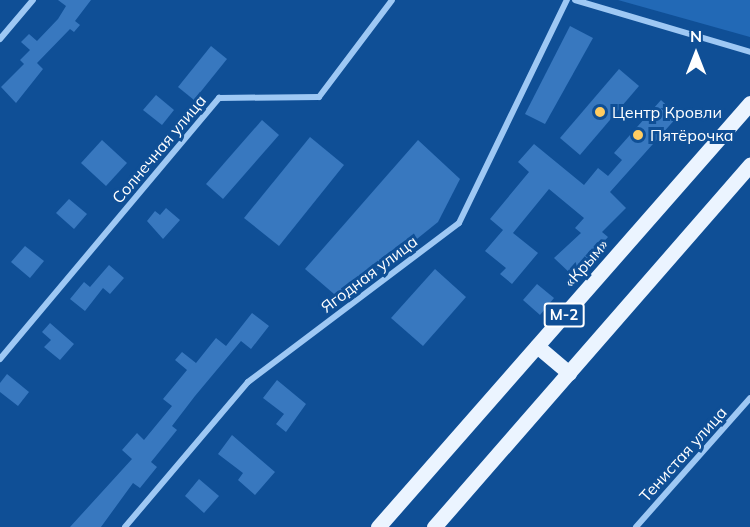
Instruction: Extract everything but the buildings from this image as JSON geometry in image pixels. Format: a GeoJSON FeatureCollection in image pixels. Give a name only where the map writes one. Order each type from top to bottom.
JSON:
{"type":"FeatureCollection","features":[{"type":"Feature","properties":{"kind":"main road","name":"«Крым»"},"geometry":{"type":"LineString","coordinates":[[378,527],[750,103]]}},
{"type":"Feature","properties":{"kind":"main road","name":"М-2"},"geometry":{"type":"LineString","coordinates":[[434,527],[750,165]]}},
{"type":"Feature","properties":{"kind":"main road"},"geometry":{"type":"LineString","coordinates":[[537,346],[569,373]]}},
{"type":"Feature","properties":{"kind":"street"},"geometry":{"type":"LineString","coordinates":[[0,39],[33,0]]}},
{"type":"Feature","properties":{"kind":"street","name":"Солнечная улица"},"geometry":{"type":"LineString","coordinates":[[0,359],[219,98],[319,97],[392,0]]}},
{"type":"Feature","properties":{"kind":"street","name":"Ягодная улица"},"geometry":{"type":"LineString","coordinates":[[125,527],[248,382],[459,223],[567,0]]}},
{"type":"Feature","properties":{"kind":"street"},"geometry":{"type":"LineString","coordinates":[[575,0],[750,52]]}},
{"type":"Feature","properties":{"kind":"street","name":"Тенистая улица"},"geometry":{"type":"LineString","coordinates":[[636,527],[750,398]]}},
{"type":"Feature","properties":{"kind":"shaded area"},"geometry":{"type":"Polygon","coordinates":[[[618,0],[750,0],[750,37],[618,0]]]}},
{"type":"Feature","properties":{"kind":"place","name":"Центр Кровли"},"geometry":{"type":"Point","coordinates":[600,112]}},
{"type":"Feature","properties":{"kind":"place","name":"Пятёрочка"},"geometry":{"type":"Point","coordinates":[638,135]}}]}
